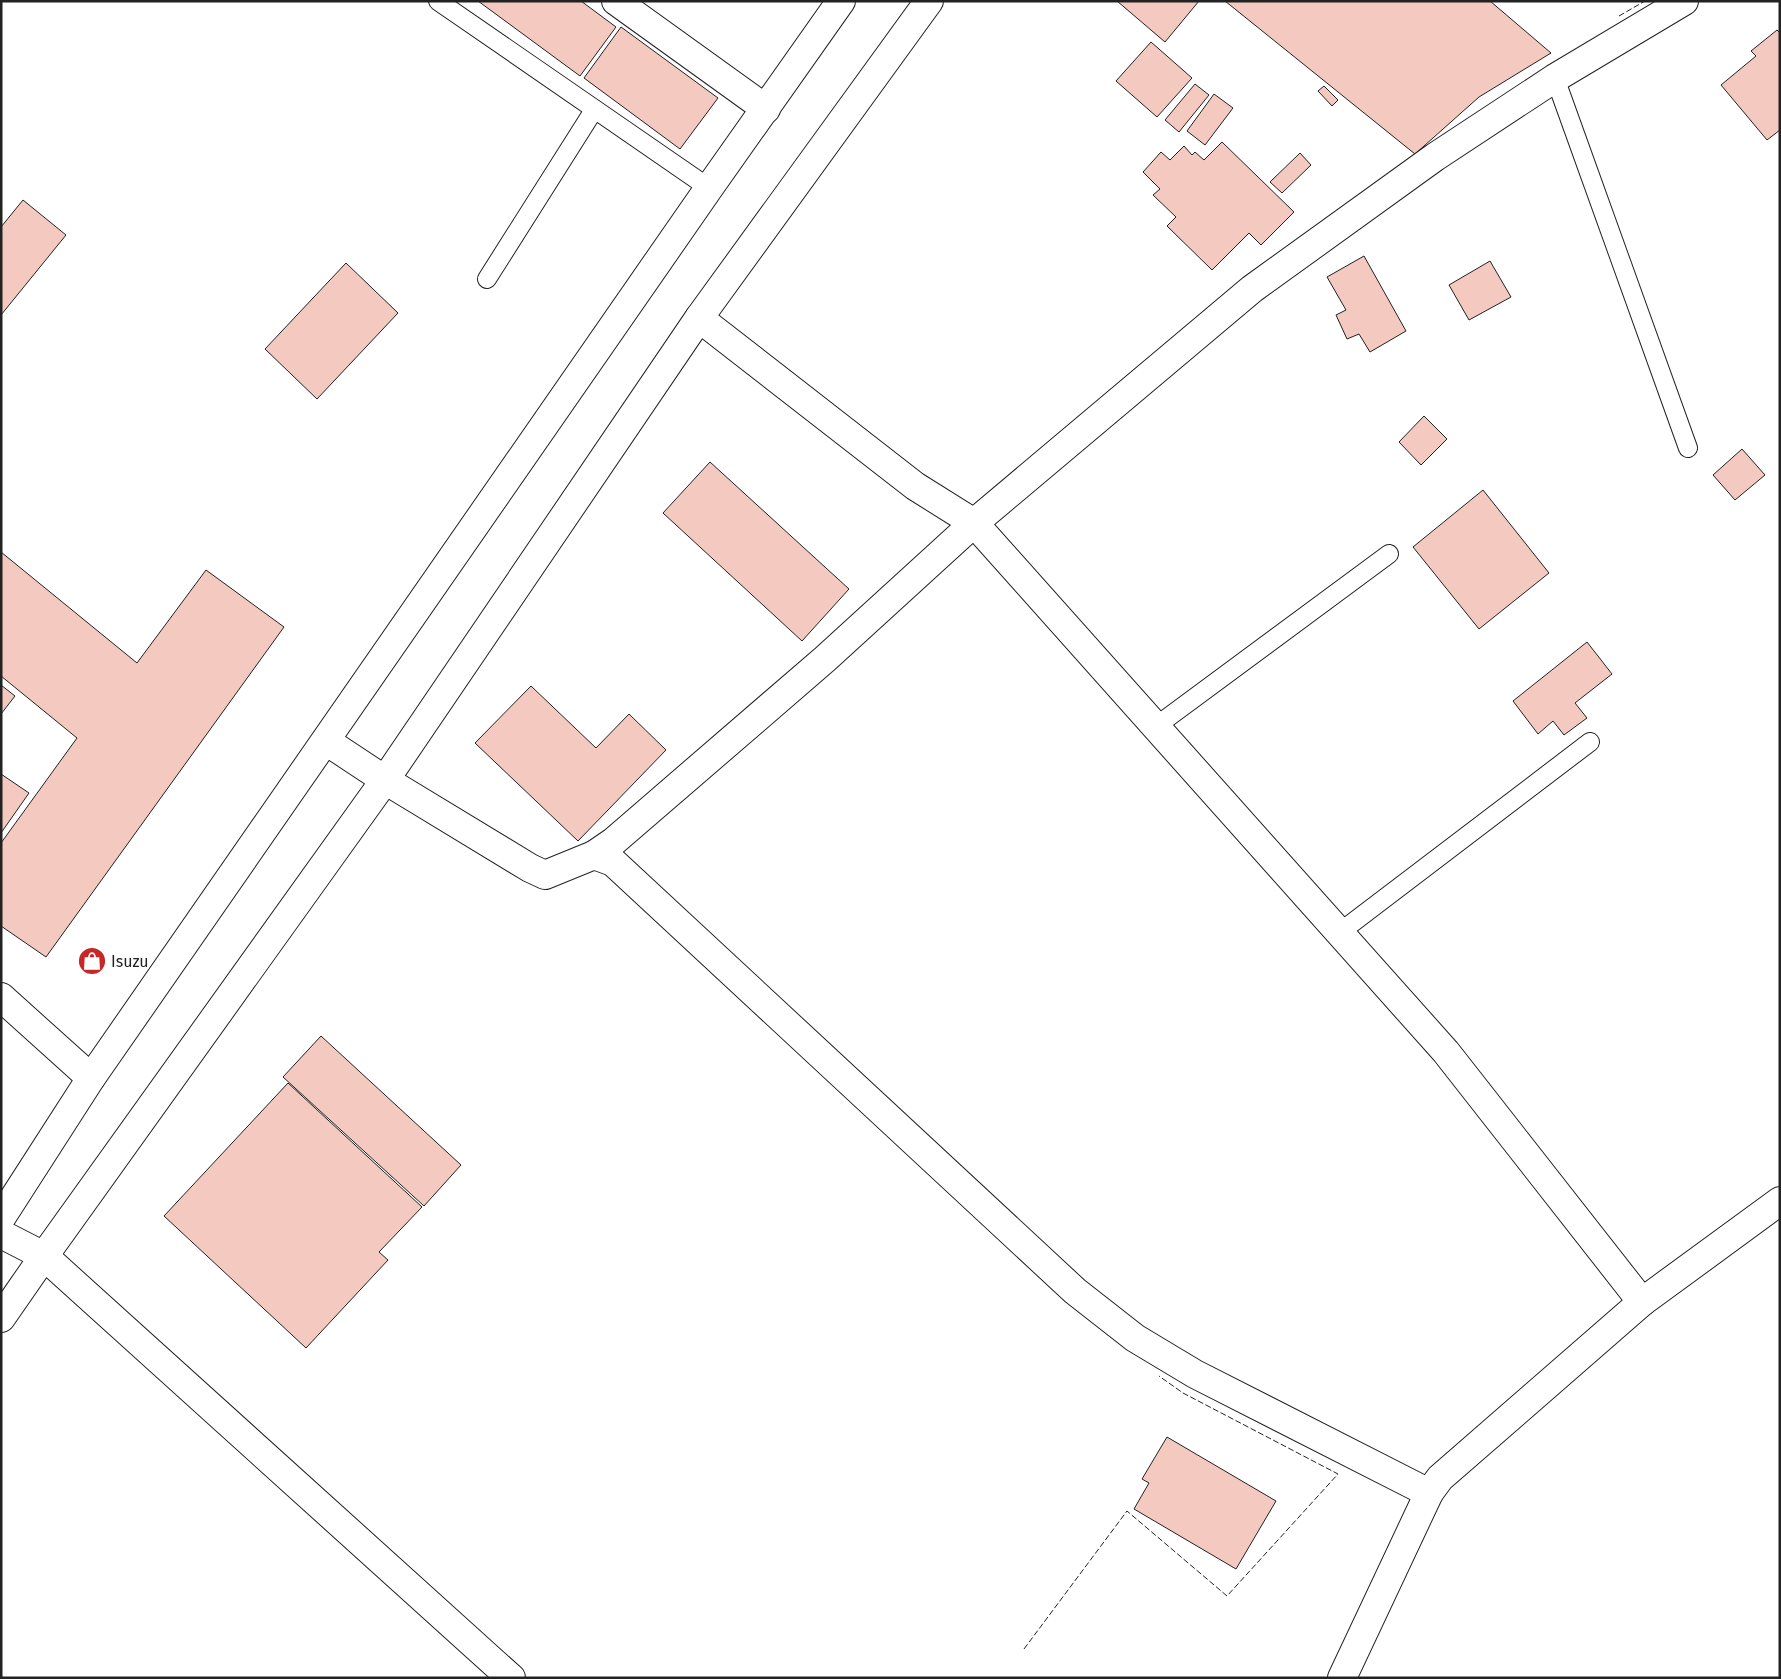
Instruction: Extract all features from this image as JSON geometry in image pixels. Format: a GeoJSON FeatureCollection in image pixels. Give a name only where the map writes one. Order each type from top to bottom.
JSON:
{"type":"FeatureCollection","features":[{"type":"Feature","properties":{"kind":"main road"},"geometry":{"type":"LineString","coordinates":[[616,1],[766,109]]}},
{"type":"Feature","properties":{"kind":"main road"},"geometry":{"type":"LineString","coordinates":[[1,1218],[91,1078],[841,1]]}},
{"type":"Feature","properties":{"kind":"main road"},"geometry":{"type":"LineString","coordinates":[[1,1318],[385,780],[699,318],[929,1]]}},
{"type":"Feature","properties":{"kind":"main road"},"geometry":{"type":"LineString","coordinates":[[326,741],[385,780],[530,868],[545,875],[594,856],[613,842],[825,659],[974,523],[1252,289],[1436,157],[1555,78],[1684,1]]}},
{"type":"Feature","properties":{"kind":"main road"},"geometry":{"type":"LineString","coordinates":[[699,318],[915,486],[974,523],[1446,1052],[1642,1302]]}},
{"type":"Feature","properties":{"kind":"main road"},"geometry":{"type":"LineString","coordinates":[[594,856],[613,862],[1075,1291],[1134,1338],[1195,1374],[1429,1493]]}},
{"type":"Feature","properties":{"kind":"main road"},"geometry":{"type":"LineString","coordinates":[[1,997],[91,1078]]}},
{"type":"Feature","properties":{"kind":"main road"},"geometry":{"type":"LineString","coordinates":[[1342,1678],[1429,1493],[1440,1478],[1642,1302],[1780,1201]]}},
{"type":"Feature","properties":{"kind":"main road"},"geometry":{"type":"LineString","coordinates":[[1,1234],[44,1256],[511,1678]]}},
{"type":"Feature","properties":{"kind":"lane"},"geometry":{"type":"LineString","coordinates":[[438,1],[709,188]]}},
{"type":"Feature","properties":{"kind":"lane"},"geometry":{"type":"LineString","coordinates":[[1555,78],[1688,448]]}},
{"type":"Feature","properties":{"kind":"lane"},"geometry":{"type":"LineString","coordinates":[[487,279],[594,110]]}},
{"type":"Feature","properties":{"kind":"lane"},"geometry":{"type":"LineString","coordinates":[[1155,727],[1388,554]]}},
{"type":"Feature","properties":{"kind":"lane"},"geometry":{"type":"LineString","coordinates":[[1339,933],[1590,742]]}},
{"type":"Feature","properties":{"kind":"building"},"geometry":{"type":"Polygon","coordinates":[[[478,1],[581,1],[616,27],[580,76],[478,1]]]}},
{"type":"Feature","properties":{"kind":"building"},"geometry":{"type":"Polygon","coordinates":[[[1117,1],[1199,1],[1165,42],[1117,1]]]}},
{"type":"Feature","properties":{"kind":"building"},"geometry":{"type":"Polygon","coordinates":[[[1225,1],[1490,1],[1551,53],[1479,97],[1415,154],[1225,1]]]}},
{"type":"Feature","properties":{"kind":"building"},"geometry":{"type":"Polygon","coordinates":[[[621,27],[718,98],[680,149],[584,78],[621,27]]]}},
{"type":"Feature","properties":{"kind":"building"},"geometry":{"type":"Polygon","coordinates":[[[1777,30],[1780,33],[1780,130],[1767,140],[1721,85],[1756,56],[1751,51],[1777,30]]]}},
{"type":"Feature","properties":{"kind":"building"},"geometry":{"type":"Polygon","coordinates":[[[1151,42],[1192,78],[1157,117],[1116,81],[1151,42]]]}},
{"type":"Feature","properties":{"kind":"building"},"geometry":{"type":"Polygon","coordinates":[[[1195,84],[1209,95],[1179,132],[1165,120],[1195,84]]]}},
{"type":"Feature","properties":{"kind":"building"},"geometry":{"type":"Polygon","coordinates":[[[1324,86],[1338,100],[1332,106],[1318,91],[1324,86]]]}},
{"type":"Feature","properties":{"kind":"building"},"geometry":{"type":"Polygon","coordinates":[[[1214,94],[1233,108],[1205,145],[1187,131],[1214,94]]]}},
{"type":"Feature","properties":{"kind":"building"},"geometry":{"type":"Polygon","coordinates":[[[1222,142],[1294,212],[1261,245],[1249,233],[1212,270],[1167,226],[1176,217],[1153,195],[1160,189],[1143,172],[1161,152],[1170,160],[1184,146],[1192,155],[1195,152],[1204,160],[1222,142]]]}},
{"type":"Feature","properties":{"kind":"building"},"geometry":{"type":"Polygon","coordinates":[[[1300,153],[1311,165],[1282,193],[1270,182],[1300,153]]]}},
{"type":"Feature","properties":{"kind":"building"},"geometry":{"type":"Polygon","coordinates":[[[23,200],[66,235],[1,315],[1,227],[23,200]]]}},
{"type":"Feature","properties":{"kind":"building"},"geometry":{"type":"Polygon","coordinates":[[[1364,256],[1406,331],[1370,352],[1359,334],[1347,339],[1336,315],[1346,310],[1327,277],[1364,256]]]}},
{"type":"Feature","properties":{"kind":"building"},"geometry":{"type":"Polygon","coordinates":[[[1490,261],[1511,297],[1469,320],[1449,285],[1490,261]]]}},
{"type":"Feature","properties":{"kind":"building"},"geometry":{"type":"Polygon","coordinates":[[[346,263],[398,313],[317,399],[265,349],[346,263]]]}},
{"type":"Feature","properties":{"kind":"building"},"geometry":{"type":"Polygon","coordinates":[[[1424,416],[1447,439],[1421,465],[1399,442],[1424,416]]]}},
{"type":"Feature","properties":{"kind":"building"},"geometry":{"type":"Polygon","coordinates":[[[1742,449],[1765,475],[1735,500],[1713,475],[1742,449]]]}},
{"type":"Feature","properties":{"kind":"building"},"geometry":{"type":"Polygon","coordinates":[[[710,462],[849,589],[802,641],[663,513],[710,462]]]}},
{"type":"Feature","properties":{"kind":"building"},"geometry":{"type":"Polygon","coordinates":[[[1483,490],[1549,573],[1479,629],[1413,547],[1483,490]]]}},
{"type":"Feature","properties":{"kind":"building"},"geometry":{"type":"Polygon","coordinates":[[[1,552],[137,663],[206,570],[284,627],[46,957],[1,926],[1,843],[77,738],[1,676],[1,552]]]}},
{"type":"Feature","properties":{"kind":"building"},"geometry":{"type":"Polygon","coordinates":[[[1587,642],[1612,674],[1575,703],[1587,718],[1564,735],[1553,721],[1538,734],[1513,701],[1587,642]]]}},
{"type":"Feature","properties":{"kind":"building"},"geometry":{"type":"Polygon","coordinates":[[[1,685],[15,696],[1,714],[1,685]]]}},
{"type":"Feature","properties":{"kind":"building"},"geometry":{"type":"Polygon","coordinates":[[[531,686],[596,748],[629,714],[666,750],[578,841],[475,743],[531,686]]]}},
{"type":"Feature","properties":{"kind":"building"},"geometry":{"type":"Polygon","coordinates":[[[1,774],[29,793],[1,833],[1,774]]]}},
{"type":"Feature","properties":{"kind":"building"},"geometry":{"type":"Polygon","coordinates":[[[321,1036],[461,1165],[424,1206],[283,1077],[321,1036]]]}},
{"type":"Feature","properties":{"kind":"building"},"geometry":{"type":"Polygon","coordinates":[[[288,1083],[422,1207],[379,1252],[388,1260],[306,1348],[164,1216],[288,1083]]]}},
{"type":"Feature","properties":{"kind":"building"},"geometry":{"type":"Polygon","coordinates":[[[1167,1437],[1276,1501],[1236,1569],[1134,1509],[1149,1483],[1142,1479],[1167,1437]]]}},
{"type":"Feature","properties":{"kind":"fence"},"geometry":{"type":"LineString","coordinates":[[1619,16],[1645,1]]}},
{"type":"Feature","properties":{"kind":"fence"},"geometry":{"type":"LineString","coordinates":[[1024,1649],[1127,1511],[1227,1596],[1338,1474],[1183,1393],[1159,1376]]}},
{"type":"Feature","properties":{"kind":"place","name":"Isuzu"},"geometry":{"type":"Point","coordinates":[92,961]}}]}
